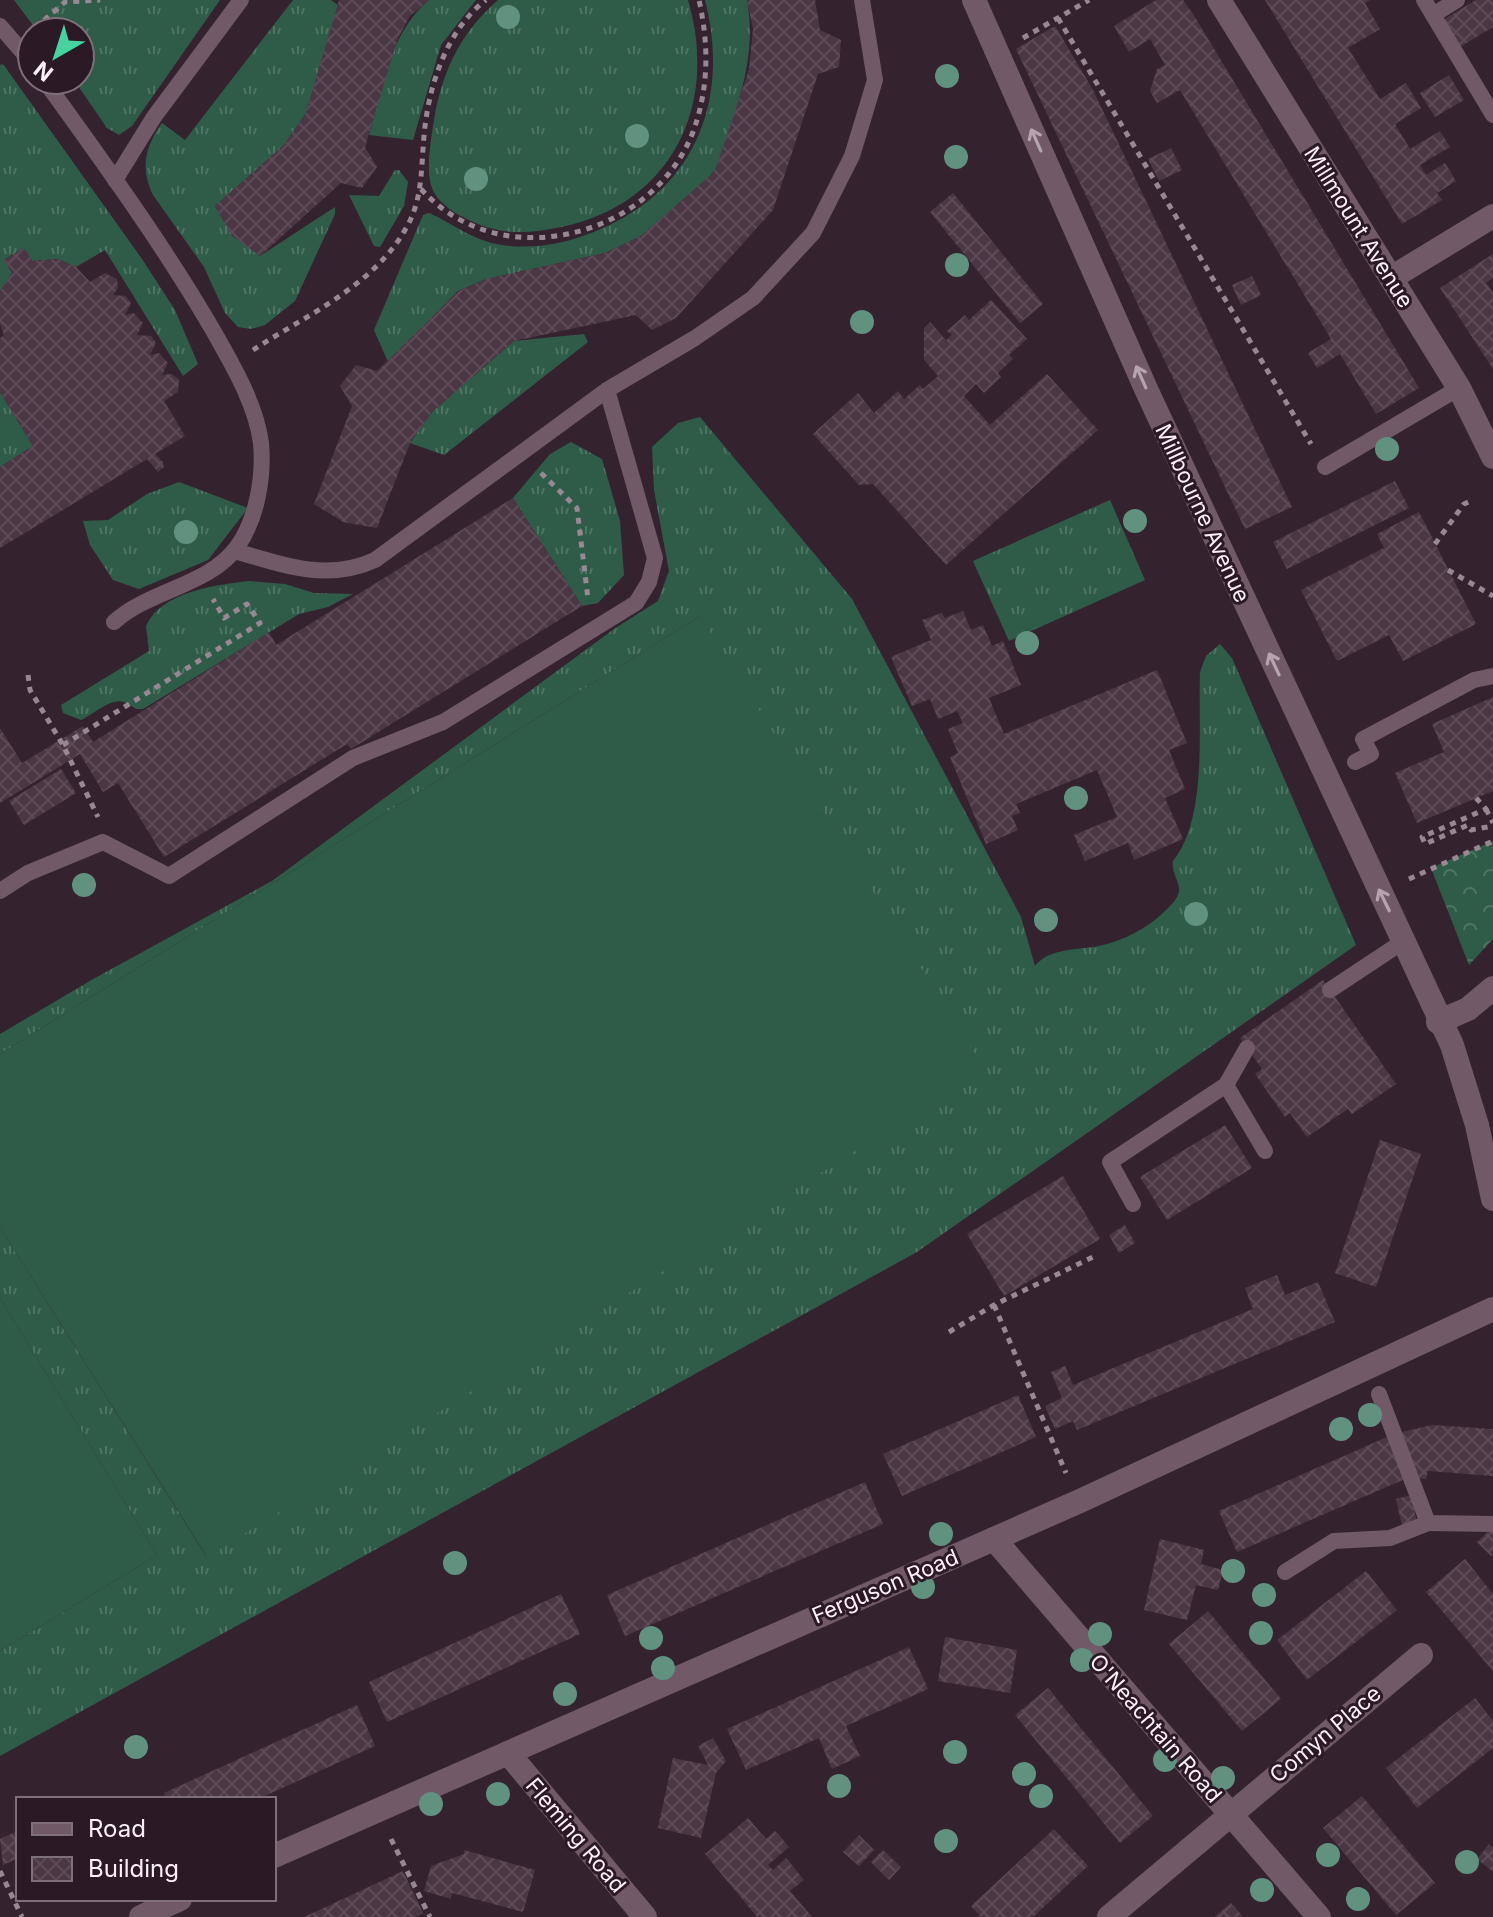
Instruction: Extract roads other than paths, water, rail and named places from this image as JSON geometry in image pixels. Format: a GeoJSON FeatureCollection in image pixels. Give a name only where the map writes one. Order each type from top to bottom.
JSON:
{"type":"FeatureCollection","features":[{"type":"Feature","properties":{"kind":"street","name":"Millbourne Avenue"},"geometry":{"type":"LineString","coordinates":[[974,0],[1191,487],[1404,941],[1438,1022]]}},
{"type":"Feature","properties":{"kind":"street","name":"Millmount Avenue"},"geometry":{"type":"LineString","coordinates":[[1219,0],[1459,388],[1493,457]]}},
{"type":"Feature","properties":{"kind":"street"},"geometry":{"type":"LineString","coordinates":[[1391,278],[1493,216]]}},
{"type":"Feature","properties":{"kind":"street"},"geometry":{"type":"LineString","coordinates":[[1493,988],[1468,1009],[1438,1022],[1452,1045],[1477,1125],[1493,1199]]}},
{"type":"Feature","properties":{"kind":"street","name":"Ferguson Road"},"geometry":{"type":"LineString","coordinates":[[276,1855],[1080,1501],[1493,1309]]}},
{"type":"Feature","properties":{"kind":"street","name":"O'Neachtain Road"},"geometry":{"type":"LineString","coordinates":[[994,1539],[1319,1917]]}},
{"type":"Feature","properties":{"kind":"street","name":"Comyn Place"},"geometry":{"type":"LineString","coordinates":[[1109,1917],[1421,1655]]}},
{"type":"Feature","properties":{"kind":"street","name":"Fleming Road"},"geometry":{"type":"LineString","coordinates":[[508,1753],[645,1917]]}},
{"type":"Feature","properties":{"kind":"street"},"geometry":{"type":"LineString","coordinates":[[141,1917],[176,1901]]}},
{"type":"Feature","properties":{"kind":"lane"},"geometry":{"type":"LineString","coordinates":[[115,180],[154,117],[241,0]]}},
{"type":"Feature","properties":{"kind":"lane"},"geometry":{"type":"LineString","coordinates":[[235,551],[319,572],[355,569],[375,560],[607,390],[708,330],[753,298],[813,233],[852,156],[875,80],[862,0]]}},
{"type":"Feature","properties":{"kind":"lane"},"geometry":{"type":"LineString","coordinates":[[1424,0],[1493,115]]}},
{"type":"Feature","properties":{"kind":"lane"},"geometry":{"type":"LineString","coordinates":[[1433,15],[1457,0]]}},
{"type":"Feature","properties":{"kind":"lane"},"geometry":{"type":"LineString","coordinates":[[55,96],[188,286],[232,364],[252,412],[261,455],[257,499],[248,530],[235,551],[200,577],[149,597],[114,622]]}},
{"type":"Feature","properties":{"kind":"lane"},"geometry":{"type":"LineString","coordinates":[[1325,467],[1459,388]]}},
{"type":"Feature","properties":{"kind":"lane"},"geometry":{"type":"LineString","coordinates":[[0,891],[28,873],[103,842],[169,876],[353,758],[443,722],[636,603],[649,582],[655,558],[607,390]]}},
{"type":"Feature","properties":{"kind":"lane"},"geometry":{"type":"LineString","coordinates":[[1355,762],[1371,754],[1363,739],[1474,680],[1493,676]]}},
{"type":"Feature","properties":{"kind":"lane"},"geometry":{"type":"LineString","coordinates":[[1330,990],[1404,941]]}},
{"type":"Feature","properties":{"kind":"lane"},"geometry":{"type":"LineString","coordinates":[[1133,1204],[1110,1162],[1226,1085],[1247,1048]]}},
{"type":"Feature","properties":{"kind":"lane"},"geometry":{"type":"LineString","coordinates":[[1226,1085],[1265,1151]]}},
{"type":"Feature","properties":{"kind":"lane"},"geometry":{"type":"LineString","coordinates":[[1379,1394],[1428,1523]]}},
{"type":"Feature","properties":{"kind":"lane"},"geometry":{"type":"LineString","coordinates":[[1285,1572],[1334,1541],[1390,1538],[1428,1523],[1493,1524]]}}]}
